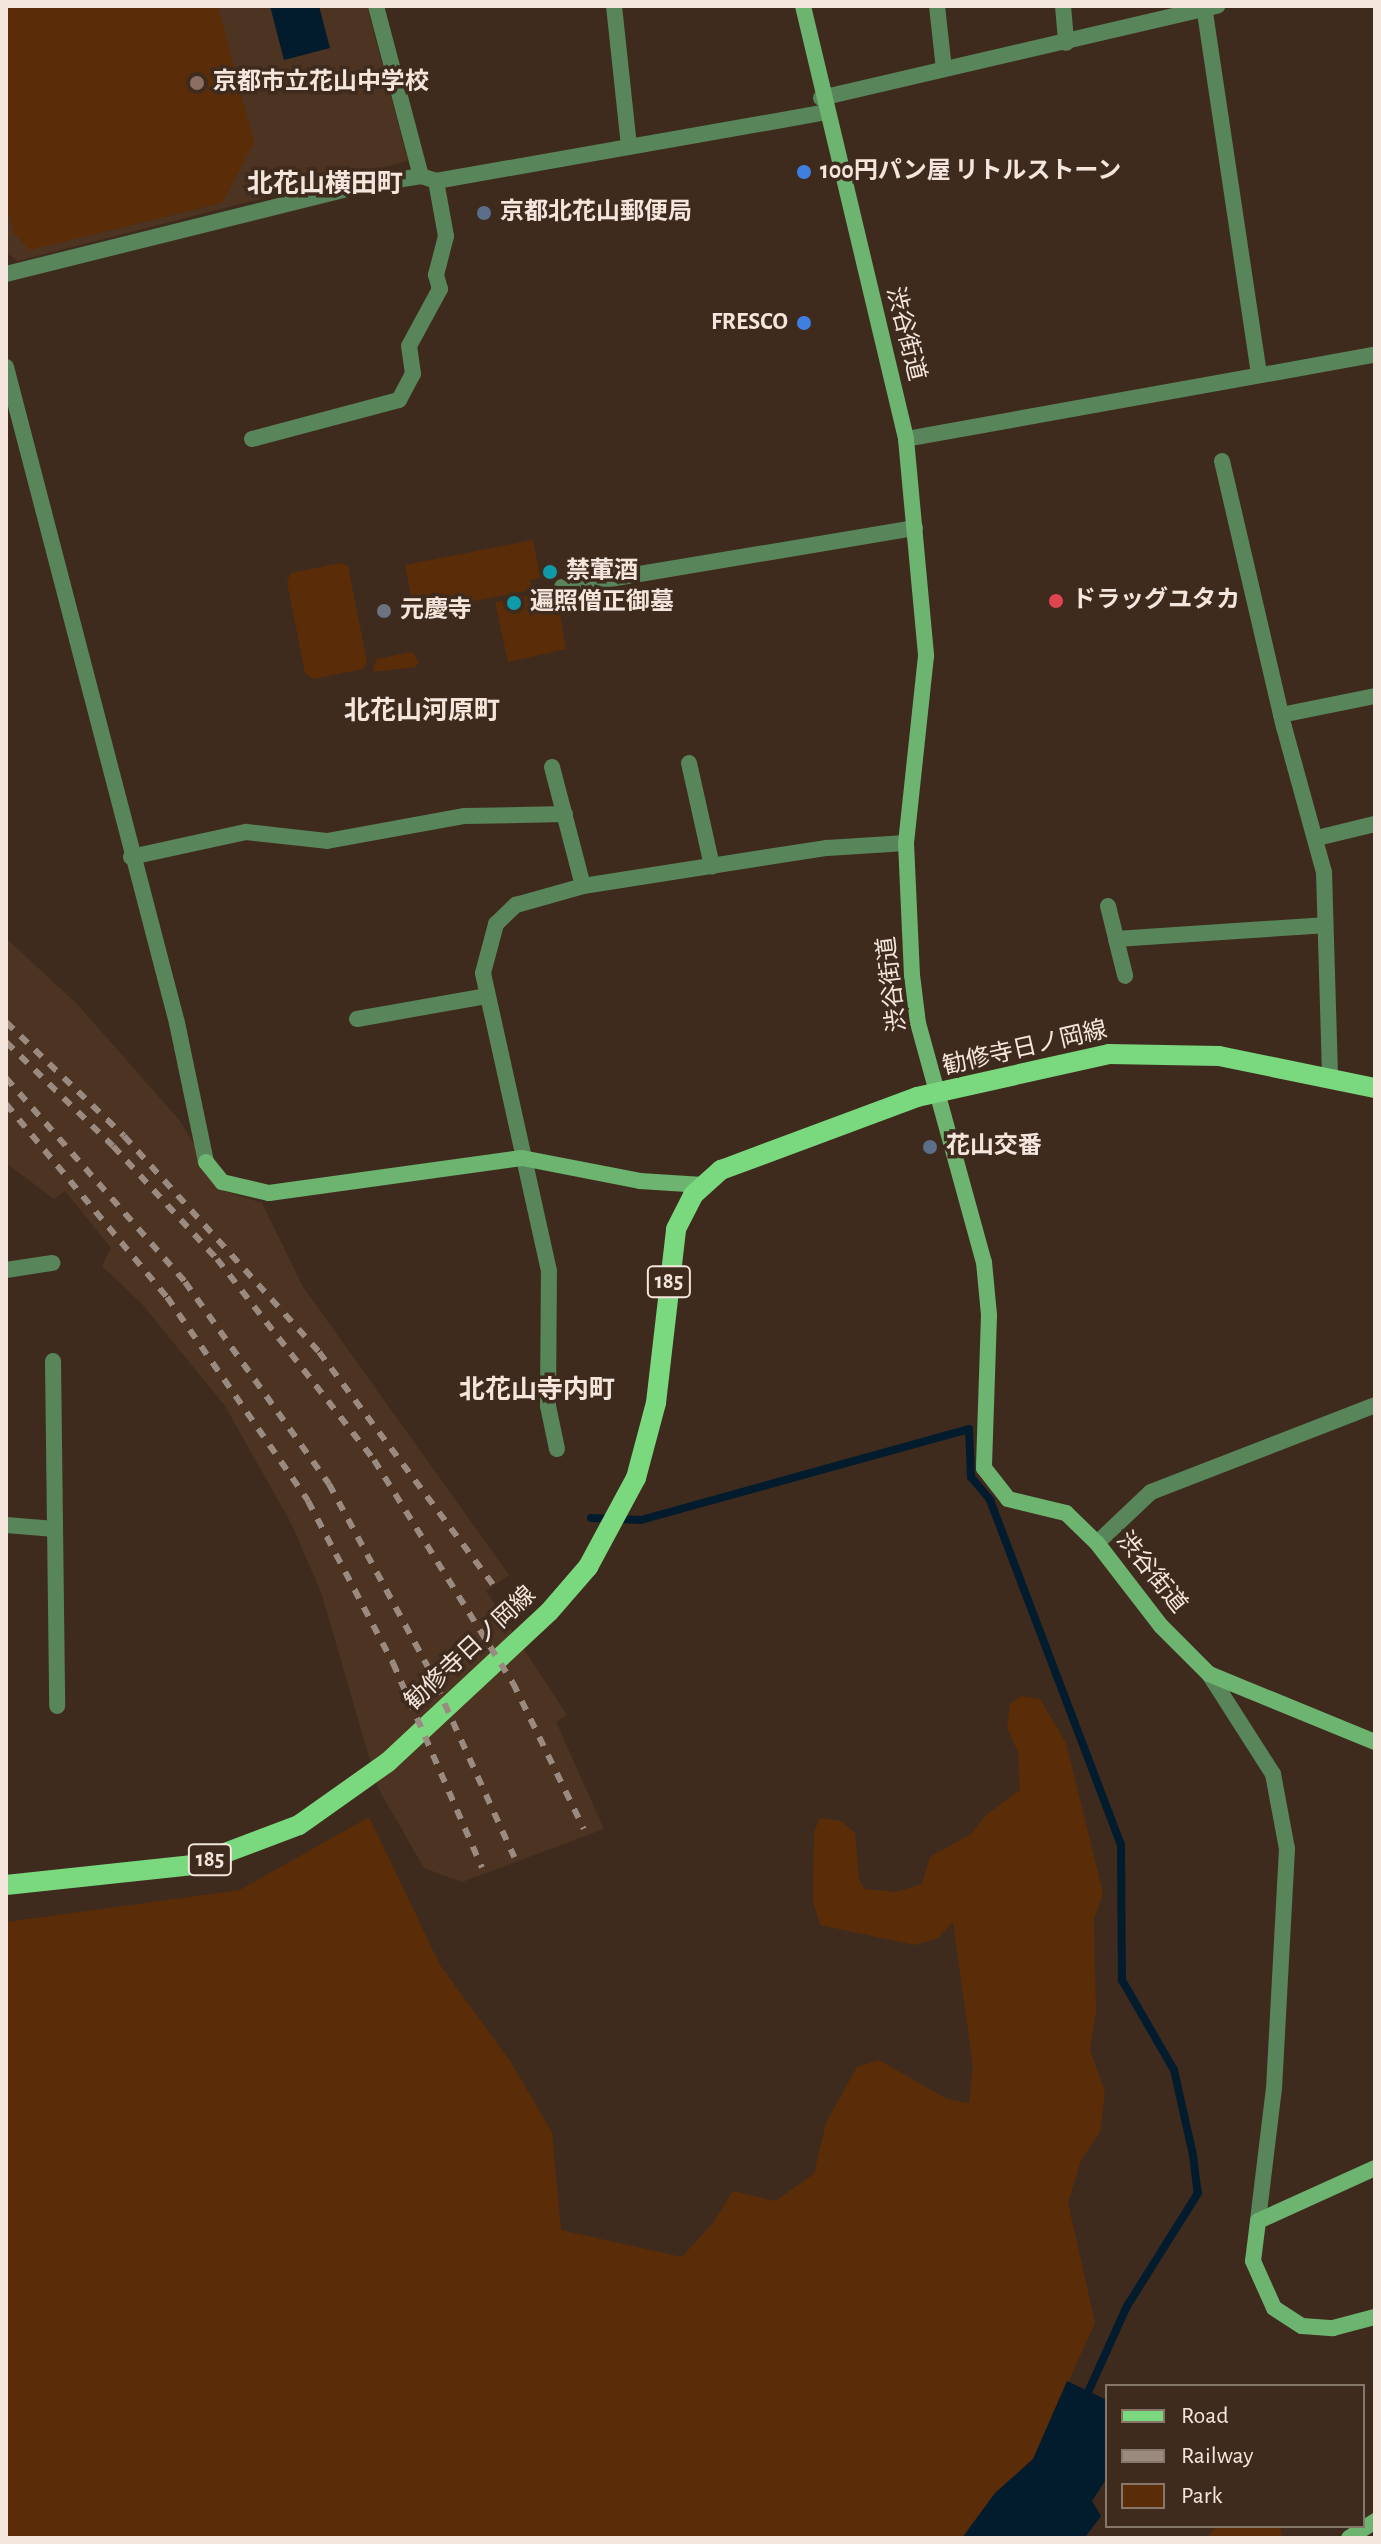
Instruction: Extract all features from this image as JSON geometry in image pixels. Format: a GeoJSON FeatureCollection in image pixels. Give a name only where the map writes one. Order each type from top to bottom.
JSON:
{"type":"FeatureCollection","features":[{"type":"Feature","properties":{"kind":"main road","name":"渋谷街道"},"geometry":{"type":"LineString","coordinates":[[803,6],[823,105],[906,439],[926,656],[906,843],[913,987],[984,1262],[989,1315],[984,1468],[1008,1499],[1066,1513],[1097,1543],[1161,1626],[1209,1674],[1375,1742]]}},
{"type":"Feature","properties":{"kind":"main road","name":"勧修寺日ノ岡線"},"geometry":{"type":"LineString","coordinates":[[6,1885],[177,1868],[228,1855],[299,1825],[388,1762],[549,1612],[588,1567],[636,1478],[656,1403],[676,1229],[688,1202],[721,1170],[772,1148],[917,1097],[939,1096],[1077,1059],[1141,1051],[1219,1056],[1375,1088]]}},
{"type":"Feature","properties":{"kind":"main road"},"geometry":{"type":"LineString","coordinates":[[206,1162],[215,1178],[231,1186],[290,1193],[425,1168],[522,1158],[640,1181],[703,1185]]}},
{"type":"Feature","properties":{"kind":"main road"},"geometry":{"type":"LineString","coordinates":[[1375,2168],[1258,2221],[1253,2261],[1274,2308],[1302,2326],[1333,2328],[1375,2317]]}},
{"type":"Feature","properties":{"kind":"main road"},"geometry":{"type":"LineString","coordinates":[[1375,2521],[1375,2538]]}},
{"type":"Feature","properties":{"kind":"street"},"geometry":{"type":"LineString","coordinates":[[252,439],[399,400],[413,374],[409,346],[440,289],[436,275],[446,236],[376,6]]}},
{"type":"Feature","properties":{"kind":"street"},"geometry":{"type":"LineString","coordinates":[[614,6],[629,146]]}},
{"type":"Feature","properties":{"kind":"street"},"geometry":{"type":"LineString","coordinates":[[937,6],[944,69]]}},
{"type":"Feature","properties":{"kind":"street"},"geometry":{"type":"LineString","coordinates":[[1063,6],[1066,43]]}},
{"type":"Feature","properties":{"kind":"street"},"geometry":{"type":"LineString","coordinates":[[6,274],[346,190],[629,146],[823,105],[944,69],[1066,43],[1209,7],[1259,374]]}},
{"type":"Feature","properties":{"kind":"street"},"geometry":{"type":"LineString","coordinates":[[906,439],[1375,355]]}},
{"type":"Feature","properties":{"kind":"street"},"geometry":{"type":"LineString","coordinates":[[6,367],[131,857],[177,1023],[206,1162]]}},
{"type":"Feature","properties":{"kind":"street"},"geometry":{"type":"LineString","coordinates":[[1222,461],[1281,715],[1324,872],[1330,1077]]}},
{"type":"Feature","properties":{"kind":"street"},"geometry":{"type":"LineString","coordinates":[[562,587],[915,528]]}},
{"type":"Feature","properties":{"kind":"street"},"geometry":{"type":"LineString","coordinates":[[1281,715],[1375,696]]}},
{"type":"Feature","properties":{"kind":"street"},"geometry":{"type":"LineString","coordinates":[[689,763],[712,866]]}},
{"type":"Feature","properties":{"kind":"street"},"geometry":{"type":"LineString","coordinates":[[552,767],[583,886]]}},
{"type":"Feature","properties":{"kind":"street"},"geometry":{"type":"LineString","coordinates":[[131,857],[246,832],[327,841],[465,816],[565,814]]}},
{"type":"Feature","properties":{"kind":"street"},"geometry":{"type":"LineString","coordinates":[[1317,838],[1375,824]]}},
{"type":"Feature","properties":{"kind":"street"},"geometry":{"type":"LineString","coordinates":[[557,1449],[548,1406],[549,1271],[486,996],[483,973],[489,939],[505,913],[530,899],[583,886],[827,848],[906,843]]}},
{"type":"Feature","properties":{"kind":"street"},"geometry":{"type":"LineString","coordinates":[[1108,906],[1125,976]]}},
{"type":"Feature","properties":{"kind":"street"},"geometry":{"type":"LineString","coordinates":[[1116,939],[1325,925]]}},
{"type":"Feature","properties":{"kind":"street"},"geometry":{"type":"LineString","coordinates":[[357,1019],[486,996]]}},
{"type":"Feature","properties":{"kind":"street"},"geometry":{"type":"LineString","coordinates":[[6,1270],[52,1263]]}},
{"type":"Feature","properties":{"kind":"street"},"geometry":{"type":"LineString","coordinates":[[53,1361],[57,1706]]}},
{"type":"Feature","properties":{"kind":"street"},"geometry":{"type":"LineString","coordinates":[[1097,1543],[1151,1492],[1375,1405]]}},
{"type":"Feature","properties":{"kind":"street"},"geometry":{"type":"LineString","coordinates":[[6,1525],[55,1529]]}},
{"type":"Feature","properties":{"kind":"street"},"geometry":{"type":"LineString","coordinates":[[1209,1674],[1273,1774],[1287,1849],[1278,2043],[1258,2221]]}},
{"type":"Feature","properties":{"kind":"shaded area","name":"京都市立花山中学校"},"geometry":{"type":"Polygon","coordinates":[[[6,6],[367,6],[408,161],[18,261],[6,253],[6,6]]]}},
{"type":"Feature","properties":{"kind":"shaded area"},"geometry":{"type":"Polygon","coordinates":[[[6,938],[78,1005],[180,1121],[221,1190],[262,1203],[303,1287],[509,1575],[486,1591],[567,1715],[556,1722],[604,1829],[462,1882],[424,1868],[378,1788],[321,1592],[291,1523],[225,1406],[142,1304],[102,1266],[111,1248],[65,1191],[54,1199],[6,1163],[6,938]]]}},
{"type":"Feature","properties":{"kind":"green space","name":"京都市立花山中学校"},"geometry":{"type":"Polygon","coordinates":[[[6,6],[218,6],[254,143],[222,203],[30,250],[14,234],[6,206],[6,6]]]}},
{"type":"Feature","properties":{"kind":"green space"},"geometry":{"type":"Polygon","coordinates":[[[533,540],[540,578],[530,580],[532,590],[442,607],[412,600],[405,565],[533,540]]]}},
{"type":"Feature","properties":{"kind":"green space"},"geometry":{"type":"Polygon","coordinates":[[[340,563],[348,566],[367,662],[363,669],[313,679],[305,673],[287,582],[291,573],[340,563]]]}},
{"type":"Feature","properties":{"kind":"green space"},"geometry":{"type":"Polygon","coordinates":[[[532,595],[535,608],[558,604],[566,649],[508,662],[495,602],[532,595]]]}},
{"type":"Feature","properties":{"kind":"green space"},"geometry":{"type":"Polygon","coordinates":[[[413,652],[419,663],[415,667],[373,672],[376,659],[413,652]]]}},
{"type":"Feature","properties":{"kind":"green space"},"geometry":{"type":"Polygon","coordinates":[[[1021,1696],[1040,1699],[1066,1743],[1103,1893],[1094,1919],[1096,2012],[1090,2050],[1105,2092],[1100,2132],[1081,2160],[1068,2203],[1095,2323],[1033,2459],[995,2493],[962,2538],[6,2538],[6,1922],[240,1890],[369,1817],[440,1965],[510,2061],[552,2132],[561,2230],[682,2257],[713,2223],[733,2191],[775,2201],[814,2174],[826,2123],[857,2067],[879,2060],[947,2099],[969,2103],[973,2066],[953,1922],[938,1938],[915,1945],[820,1925],[813,1900],[814,1832],[820,1818],[841,1821],[855,1833],[859,1879],[864,1889],[896,1892],[922,1884],[930,1857],[971,1834],[986,1815],[1020,1790],[1018,1752],[1007,1728],[1010,1704],[1021,1696]]]}},
{"type":"Feature","properties":{"kind":"green space"},"geometry":{"type":"Polygon","coordinates":[[[1214,2528],[1280,2528],[1282,2538],[1207,2538],[1214,2528]]]}},
{"type":"Feature","properties":{"kind":"water"},"geometry":{"type":"Polygon","coordinates":[[[270,6],[319,6],[330,48],[284,60],[270,6]]]}},
{"type":"Feature","properties":{"kind":"water"},"geometry":{"type":"Polygon","coordinates":[[[1067,2381],[1105,2399],[1105,2481],[1092,2501],[1101,2516],[1086,2536],[962,2538],[995,2493],[1033,2459],[1067,2381]]]}},
{"type":"Feature","properties":{"kind":"waterway"},"geometry":{"type":"LineString","coordinates":[[591,1518],[641,1520],[969,1429],[971,1477],[990,1500],[1121,1844],[1122,1980],[1174,2070],[1198,2193],[1127,2306],[1085,2399]]}},
{"type":"Feature","properties":{"kind":"railway"},"geometry":{"type":"LineString","coordinates":[[6,1022],[124,1136],[319,1352],[494,1586]]}},
{"type":"Feature","properties":{"kind":"railway"},"geometry":{"type":"LineString","coordinates":[[6,1042],[113,1146],[217,1259],[374,1460],[513,1683],[584,1829]]}},
{"type":"Feature","properties":{"kind":"railway"},"geometry":{"type":"LineString","coordinates":[[6,1078],[185,1282],[329,1484],[428,1667],[514,1857]]}},
{"type":"Feature","properties":{"kind":"railway"},"geometry":{"type":"LineString","coordinates":[[6,1104],[167,1297],[308,1501],[393,1663],[482,1868]]}},
{"type":"Feature","properties":{"kind":"place","name":"京都市立花山中学校"},"geometry":{"type":"Point","coordinates":[197,83]}},
{"type":"Feature","properties":{"kind":"place","name":"100円パン屋 リトルストーン"},"geometry":{"type":"Point","coordinates":[804,172]}},
{"type":"Feature","properties":{"kind":"place","name":"京都北花山郵便局"},"geometry":{"type":"Point","coordinates":[484,213]}},
{"type":"Feature","properties":{"kind":"place","name":"FRESCO"},"geometry":{"type":"Point","coordinates":[804,323]}},
{"type":"Feature","properties":{"kind":"place","name":"禁葷酒"},"geometry":{"type":"Point","coordinates":[550,572]}},
{"type":"Feature","properties":{"kind":"place","name":"ドラッグユタカ"},"geometry":{"type":"Point","coordinates":[1056,601]}},
{"type":"Feature","properties":{"kind":"place","name":"遍照僧正御墓"},"geometry":{"type":"Point","coordinates":[514,603]}},
{"type":"Feature","properties":{"kind":"place","name":"元慶寺"},"geometry":{"type":"Point","coordinates":[384,611]}},
{"type":"Feature","properties":{"kind":"place","name":"花山交番"},"geometry":{"type":"Point","coordinates":[930,1147]}},
{"type":"Feature","properties":{"kind":"district","name":"北花山横田町"},"geometry":{"type":"Point","coordinates":[325,185]}},
{"type":"Feature","properties":{"kind":"district","name":"北花山河原町"},"geometry":{"type":"Point","coordinates":[422,712]}},
{"type":"Feature","properties":{"kind":"district","name":"北花山寺内町"},"geometry":{"type":"Point","coordinates":[537,1391]}}]}
